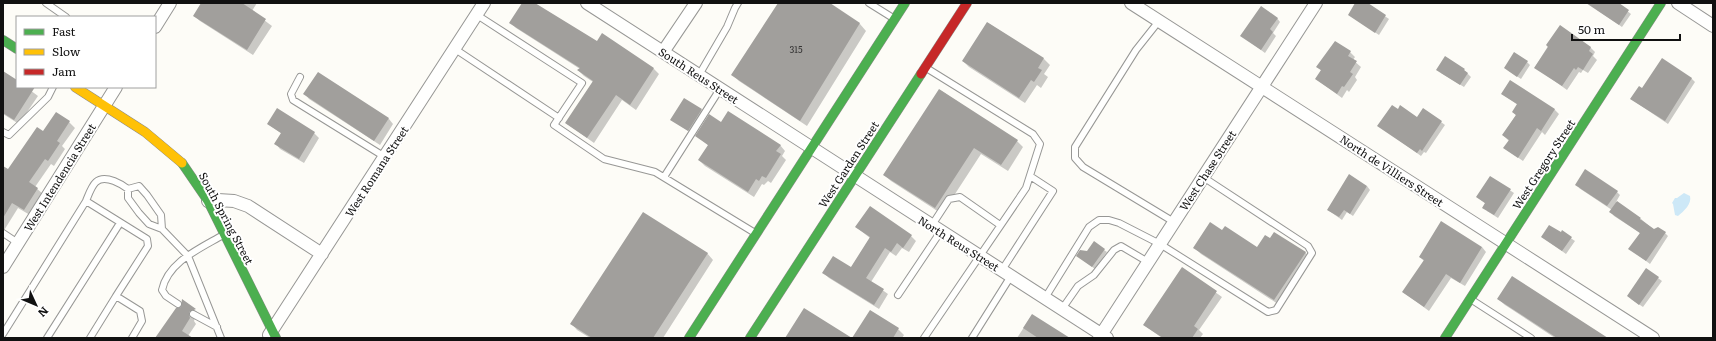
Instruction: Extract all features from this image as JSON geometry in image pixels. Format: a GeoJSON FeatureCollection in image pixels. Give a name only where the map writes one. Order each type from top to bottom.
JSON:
{"type":"FeatureCollection","features":[{"type":"Feature","properties":{"kind":"main road"},"geometry":{"type":"LineString","coordinates":[[689,338],[905,3]]}},
{"type":"Feature","properties":{"kind":"main road","name":"West Garden Street"},"geometry":{"type":"LineString","coordinates":[[750,338],[967,3]]}},
{"type":"Feature","properties":{"kind":"main road","name":"West Gregory Street"},"geometry":{"type":"LineString","coordinates":[[1445,338],[1661,3]]}},
{"type":"Feature","properties":{"kind":"main road"},"geometry":{"type":"LineString","coordinates":[[3,40],[16,49]]}},
{"type":"Feature","properties":{"kind":"main road","name":"South Spring Street"},"geometry":{"type":"LineString","coordinates":[[77,88],[165,147],[182,163],[196,181],[208,201],[272,336]]}},
{"type":"Feature","properties":{"kind":"street"},"geometry":{"type":"LineString","coordinates":[[156,25],[170,3]]}},
{"type":"Feature","properties":{"kind":"street","name":"West Romana Street"},"geometry":{"type":"LineString","coordinates":[[272,336],[322,254],[484,3]]}},
{"type":"Feature","properties":{"kind":"street","name":"South Reus Street"},"geometry":{"type":"LineString","coordinates":[[587,3],[811,148]]}},
{"type":"Feature","properties":{"kind":"street"},"geometry":{"type":"LineString","coordinates":[[663,52],[696,3]]}},
{"type":"Feature","properties":{"kind":"street","name":"North de Villiers Street"},"geometry":{"type":"LineString","coordinates":[[1131,3],[1653,338]]}},
{"type":"Feature","properties":{"kind":"street","name":"West Chase Street"},"geometry":{"type":"LineString","coordinates":[[1102,337],[1148,262],[1316,3]]}},
{"type":"Feature","properties":{"kind":"street"},"geometry":{"type":"LineString","coordinates":[[1678,3],[1713,26]]}},
{"type":"Feature","properties":{"kind":"street","name":"West Intendencia Street"},"geometry":{"type":"LineString","coordinates":[[3,267],[115,88]]}},
{"type":"Feature","properties":{"kind":"street","name":"North Reus Street"},"geometry":{"type":"LineString","coordinates":[[811,148],[1007,273],[1102,337]]}},
{"type":"Feature","properties":{"kind":"street"},"geometry":{"type":"LineString","coordinates":[[208,201],[234,201],[248,206],[322,254]]}},
{"type":"Feature","properties":{"kind":"lane"},"geometry":{"type":"LineString","coordinates":[[46,3],[65,16]]}},
{"type":"Feature","properties":{"kind":"lane"},"geometry":{"type":"LineString","coordinates":[[699,76],[728,27],[734,8],[738,3]]}},
{"type":"Feature","properties":{"kind":"lane"},"geometry":{"type":"LineString","coordinates":[[869,3],[895,18]]}},
{"type":"Feature","properties":{"kind":"lane"},"geometry":{"type":"LineString","coordinates":[[477,14],[582,83],[554,125],[604,159],[655,172],[756,234]]}},
{"type":"Feature","properties":{"kind":"lane"},"geometry":{"type":"LineString","coordinates":[[1159,21],[1136,50],[1075,147],[1075,158],[1084,167],[1174,222]]}},
{"type":"Feature","properties":{"kind":"lane"},"geometry":{"type":"LineString","coordinates":[[455,49],[559,118]]}},
{"type":"Feature","properties":{"kind":"lane"},"geometry":{"type":"LineString","coordinates":[[924,338],[1026,188],[1040,149],[1040,144],[1033,134],[925,67]]}},
{"type":"Feature","properties":{"kind":"lane"},"geometry":{"type":"LineString","coordinates":[[300,77],[290,94],[293,100],[385,157]]}},
{"type":"Feature","properties":{"kind":"lane"},"geometry":{"type":"LineString","coordinates":[[3,132],[9,135],[48,97],[52,88]]}},
{"type":"Feature","properties":{"kind":"lane"},"geometry":{"type":"LineString","coordinates":[[664,177],[720,89]]}},
{"type":"Feature","properties":{"kind":"lane"},"geometry":{"type":"LineString","coordinates":[[972,338],[1053,191],[1030,176]]}},
{"type":"Feature","properties":{"kind":"lane"},"geometry":{"type":"LineString","coordinates":[[1045,298],[1089,228],[1099,220],[1109,220],[1119,222],[1160,244],[1268,312],[1276,310],[1312,253],[1308,246],[1203,177]]}},
{"type":"Feature","properties":{"kind":"lane"},"geometry":{"type":"LineString","coordinates":[[3,334],[86,201],[92,186],[101,179],[106,178],[123,184],[128,188],[139,186],[161,215],[162,229]]}},
{"type":"Feature","properties":{"kind":"lane"},"geometry":{"type":"LineString","coordinates":[[128,188],[128,198],[139,213],[149,224],[162,229],[188,256],[221,338]]}},
{"type":"Feature","properties":{"kind":"lane"},"geometry":{"type":"LineString","coordinates":[[898,295],[936,228],[949,199],[960,197],[1000,225]]}},
{"type":"Feature","properties":{"kind":"lane"},"geometry":{"type":"LineString","coordinates":[[86,201],[147,240],[148,246],[90,338]]}},
{"type":"Feature","properties":{"kind":"lane"},"geometry":{"type":"LineString","coordinates":[[47,338],[120,223]]}},
{"type":"Feature","properties":{"kind":"lane"},"geometry":{"type":"LineString","coordinates":[[3,233],[18,243]]}},
{"type":"Feature","properties":{"kind":"lane"},"geometry":{"type":"LineString","coordinates":[[178,304],[166,296],[162,290],[164,280],[169,272],[188,256],[224,234]]}},
{"type":"Feature","properties":{"kind":"lane"},"geometry":{"type":"LineString","coordinates":[[1062,309],[1078,286],[1094,275],[1114,250],[1121,246],[1148,262]]}},
{"type":"Feature","properties":{"kind":"lane"},"geometry":{"type":"LineString","coordinates":[[116,296],[140,311],[142,321],[132,338]]}},
{"type":"Feature","properties":{"kind":"lane"},"geometry":{"type":"LineString","coordinates":[[1470,299],[1532,338]]}},
{"type":"Feature","properties":{"kind":"lane"},"geometry":{"type":"LineString","coordinates":[[193,314],[217,327]]}},
{"type":"Feature","properties":{"kind":"water"},"geometry":{"type":"Polygon","coordinates":[[[1684,193],[1690,196],[1690,202],[1678,216],[1675,215],[1672,203],[1675,198],[1684,193]]]}},
{"type":"Feature","properties":{"kind":"building"},"geometry":{"type":"Polygon","coordinates":[[[201,3],[242,3],[266,19],[247,50],[193,16],[201,3]]]}},
{"type":"Feature","properties":{"kind":"building"},"geometry":{"type":"Polygon","coordinates":[[[522,3],[535,3],[597,41],[602,33],[654,68],[630,105],[616,95],[587,138],[565,123],[593,81],[577,70],[580,68],[509,23],[522,3]]]}},
{"type":"Feature","properties":{"kind":"building"},"geometry":{"type":"Polygon","coordinates":[[[778,3],[830,3],[860,23],[800,121],[731,75],[778,3]]]}},
{"type":"Feature","properties":{"kind":"building"},"geometry":{"type":"Polygon","coordinates":[[[1355,3],[1368,3],[1386,15],[1375,33],[1348,15],[1355,3]]]}},
{"type":"Feature","properties":{"kind":"building"},"geometry":{"type":"Polygon","coordinates":[[[1586,3],[1619,3],[1629,10],[1619,25],[1586,3]]]}},
{"type":"Feature","properties":{"kind":"building"},"geometry":{"type":"Polygon","coordinates":[[[1261,6],[1278,18],[1270,29],[1273,32],[1261,50],[1240,36],[1261,6]]]}},
{"type":"Feature","properties":{"kind":"building"},"geometry":{"type":"Polygon","coordinates":[[[987,22],[1044,58],[1038,68],[1042,70],[1034,82],[1031,80],[1019,98],[962,61],[987,22]]]}},
{"type":"Feature","properties":{"kind":"building"},"geometry":{"type":"Polygon","coordinates":[[[1560,25],[1591,47],[1589,51],[1593,54],[1583,70],[1578,67],[1576,70],[1574,68],[1562,86],[1534,68],[1548,47],[1546,45],[1560,25]]]}},
{"type":"Feature","properties":{"kind":"building"},"geometry":{"type":"Polygon","coordinates":[[[1335,41],[1351,51],[1348,56],[1357,61],[1350,72],[1353,74],[1337,94],[1315,79],[1321,70],[1316,67],[1335,41]]]}},
{"type":"Feature","properties":{"kind":"building"},"geometry":{"type":"Polygon","coordinates":[[[1514,52],[1528,61],[1517,77],[1504,68],[1514,52]]]}},
{"type":"Feature","properties":{"kind":"building"},"geometry":{"type":"Polygon","coordinates":[[[1445,56],[1465,69],[1464,70],[1468,73],[1460,85],[1436,70],[1445,56]]]}},
{"type":"Feature","properties":{"kind":"building"},"geometry":{"type":"Polygon","coordinates":[[[1662,58],[1692,78],[1665,121],[1630,99],[1639,86],[1642,88],[1662,58]]]}},
{"type":"Feature","properties":{"kind":"building"},"geometry":{"type":"Polygon","coordinates":[[[3,71],[16,79],[16,88],[34,88],[14,120],[3,113],[3,71]]]}},
{"type":"Feature","properties":{"kind":"building"},"geometry":{"type":"Polygon","coordinates":[[[318,72],[389,118],[374,141],[303,94],[318,72]]]}},
{"type":"Feature","properties":{"kind":"building"},"geometry":{"type":"Polygon","coordinates":[[[1510,80],[1555,109],[1541,131],[1537,128],[1518,158],[1503,148],[1509,140],[1502,135],[1516,115],[1512,112],[1517,104],[1501,94],[1510,80]]]}},
{"type":"Feature","properties":{"kind":"building"},"geometry":{"type":"Polygon","coordinates":[[[939,89],[1018,140],[1001,165],[974,148],[935,208],[883,175],[939,89]]]}},
{"type":"Feature","properties":{"kind":"building"},"geometry":{"type":"Polygon","coordinates":[[[684,98],[702,109],[688,131],[670,120],[684,98]]]}},
{"type":"Feature","properties":{"kind":"building"},"geometry":{"type":"Polygon","coordinates":[[[1392,105],[1398,109],[1400,105],[1417,117],[1423,108],[1442,121],[1422,151],[1420,149],[1417,153],[1377,126],[1392,105]]]}},
{"type":"Feature","properties":{"kind":"building"},"geometry":{"type":"Polygon","coordinates":[[[277,108],[315,132],[299,159],[274,144],[281,133],[267,124],[277,108]]]}},
{"type":"Feature","properties":{"kind":"building"},"geometry":{"type":"Polygon","coordinates":[[[728,111],[781,145],[776,151],[781,154],[766,178],[762,176],[759,181],[756,179],[748,192],[698,160],[708,145],[695,136],[709,114],[721,122],[728,111]]]}},
{"type":"Feature","properties":{"kind":"building"},"geometry":{"type":"Polygon","coordinates":[[[56,112],[70,121],[57,141],[60,143],[48,161],[45,159],[29,182],[38,188],[24,210],[12,203],[3,218],[3,166],[8,169],[37,127],[43,131],[56,112]]]}},
{"type":"Feature","properties":{"kind":"building"},"geometry":{"type":"Polygon","coordinates":[[[1585,169],[1618,191],[1607,206],[1575,185],[1585,169]]]}},
{"type":"Feature","properties":{"kind":"building"},"geometry":{"type":"Polygon","coordinates":[[[1349,174],[1367,186],[1350,214],[1344,210],[1339,217],[1327,210],[1349,174]]]}},
{"type":"Feature","properties":{"kind":"building"},"geometry":{"type":"Polygon","coordinates":[[[1490,176],[1511,189],[1494,215],[1482,208],[1485,203],[1476,197],[1490,176]]]}},
{"type":"Feature","properties":{"kind":"building"},"geometry":{"type":"Polygon","coordinates":[[[1617,201],[1654,229],[1658,227],[1666,232],[1646,261],[1628,249],[1640,233],[1609,212],[1617,201]]]}},
{"type":"Feature","properties":{"kind":"building"},"geometry":{"type":"Polygon","coordinates":[[[870,206],[912,235],[903,248],[897,243],[891,252],[885,248],[866,278],[884,289],[874,305],[822,273],[833,256],[851,267],[870,237],[855,227],[870,206]]]}},
{"type":"Feature","properties":{"kind":"building"},"geometry":{"type":"Polygon","coordinates":[[[643,212],[708,253],[653,338],[592,338],[570,324],[643,212]]]}},
{"type":"Feature","properties":{"kind":"building"},"geometry":{"type":"Polygon","coordinates":[[[1441,221],[1482,247],[1460,283],[1446,274],[1424,307],[1402,292],[1424,260],[1419,257],[1441,221]]]}},
{"type":"Feature","properties":{"kind":"building"},"geometry":{"type":"Polygon","coordinates":[[[1210,222],[1222,230],[1225,226],[1257,247],[1265,235],[1270,238],[1274,232],[1306,252],[1274,300],[1193,248],[1210,222]]]}},
{"type":"Feature","properties":{"kind":"building"},"geometry":{"type":"Polygon","coordinates":[[[1549,225],[1561,232],[1562,230],[1572,237],[1562,251],[1541,237],[1549,225]]]}},
{"type":"Feature","properties":{"kind":"building"},"geometry":{"type":"Polygon","coordinates":[[[1094,241],[1105,249],[1092,267],[1076,256],[1080,250],[1087,251],[1094,241]]]}},
{"type":"Feature","properties":{"kind":"building"},"geometry":{"type":"Polygon","coordinates":[[[1182,267],[1217,291],[1194,326],[1198,329],[1192,338],[1163,338],[1143,325],[1182,267]]]}},
{"type":"Feature","properties":{"kind":"building"},"geometry":{"type":"Polygon","coordinates":[[[1646,268],[1659,277],[1639,305],[1627,296],[1646,268]]]}},
{"type":"Feature","properties":{"kind":"building"},"geometry":{"type":"Polygon","coordinates":[[[1512,276],[1608,338],[1557,338],[1497,299],[1512,276]]]}},
{"type":"Feature","properties":{"kind":"building"},"geometry":{"type":"Polygon","coordinates":[[[182,299],[196,309],[189,312],[190,318],[182,331],[193,338],[155,338],[176,308],[181,307],[182,299]]]}},
{"type":"Feature","properties":{"kind":"building"},"geometry":{"type":"Polygon","coordinates":[[[804,308],[852,338],[785,338],[804,308]]]}},
{"type":"Feature","properties":{"kind":"building"},"geometry":{"type":"Polygon","coordinates":[[[870,310],[899,328],[893,338],[852,338],[870,310]]]}},
{"type":"Feature","properties":{"kind":"building"},"geometry":{"type":"Polygon","coordinates":[[[1032,314],[1070,338],[1038,338],[1023,328],[1032,314]]]}},
{"type":"Feature","properties":{"kind":"traffic: fast"},"geometry":{"type":"LineString","coordinates":[[689,338],[905,3]]}},
{"type":"Feature","properties":{"kind":"traffic: fast"},"geometry":{"type":"LineString","coordinates":[[1445,338],[1661,3]]}},
{"type":"Feature","properties":{"kind":"traffic: fast"},"geometry":{"type":"LineString","coordinates":[[3,40],[16,48]]}},
{"type":"Feature","properties":{"kind":"traffic: fast"},"geometry":{"type":"LineString","coordinates":[[750,338],[921,74]]}},
{"type":"Feature","properties":{"kind":"traffic: fast"},"geometry":{"type":"LineString","coordinates":[[182,163],[208,201],[276,338]]}},
{"type":"Feature","properties":{"kind":"traffic: slow"},"geometry":{"type":"LineString","coordinates":[[77,88],[145,132],[182,163]]}},
{"type":"Feature","properties":{"kind":"traffic: jam"},"geometry":{"type":"LineString","coordinates":[[921,74],[967,3]]}}]}
